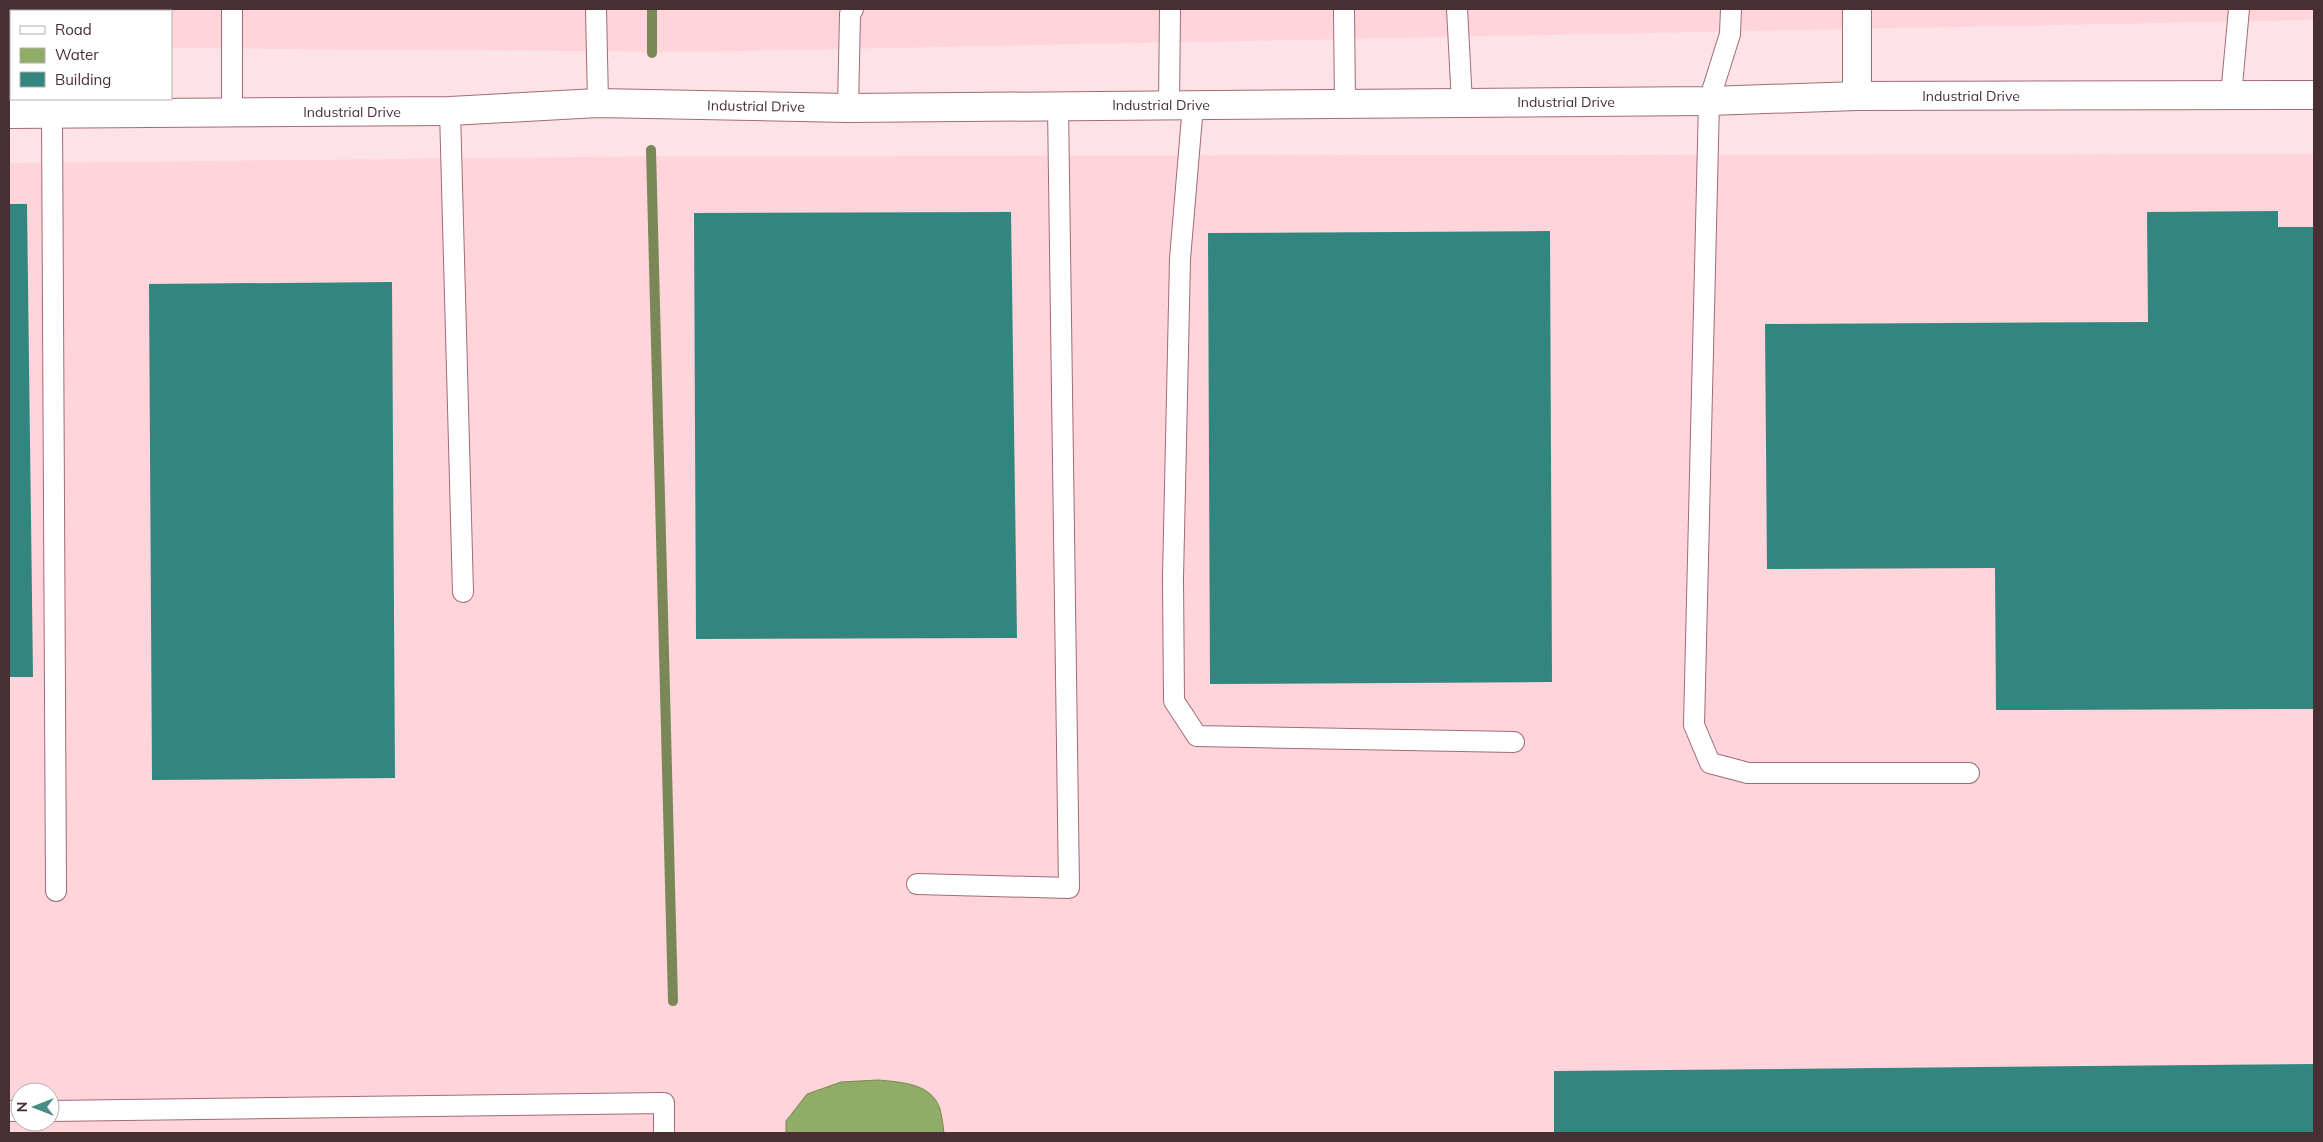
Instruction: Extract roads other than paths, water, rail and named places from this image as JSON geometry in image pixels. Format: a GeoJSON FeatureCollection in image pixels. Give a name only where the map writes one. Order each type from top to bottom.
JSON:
{"type":"FeatureCollection","features":[{"type":"Feature","properties":{"kind":"street"},"geometry":{"type":"LineString","coordinates":[[1857,9],[1857,96]]}},
{"type":"Feature","properties":{"kind":"street","name":"Industrial Drive"},"geometry":{"type":"LineString","coordinates":[[9,114],[450,111],[598,103],[848,108],[1708,101],[1857,96],[2314,95]]}},
{"type":"Feature","properties":{"kind":"lane"},"geometry":{"type":"LineString","coordinates":[[232,9],[232,113]]}},
{"type":"Feature","properties":{"kind":"lane"},"geometry":{"type":"LineString","coordinates":[[596,9],[598,103]]}},
{"type":"Feature","properties":{"kind":"lane"},"geometry":{"type":"LineString","coordinates":[[848,108],[850,14],[853,9]]}},
{"type":"Feature","properties":{"kind":"lane"},"geometry":{"type":"LineString","coordinates":[[1170,9],[1181,105],[1180,259],[1173,560],[1174,701],[1198,736],[1514,742]]}},
{"type":"Feature","properties":{"kind":"lane"},"geometry":{"type":"LineString","coordinates":[[1344,9],[1345,104]]}},
{"type":"Feature","properties":{"kind":"lane"},"geometry":{"type":"LineString","coordinates":[[1457,9],[1462,103]]}},
{"type":"Feature","properties":{"kind":"lane"},"geometry":{"type":"LineString","coordinates":[[1731,9],[1730,34],[1708,101],[1694,725],[1710,763],[1748,773],[1969,772]]}},
{"type":"Feature","properties":{"kind":"lane"},"geometry":{"type":"LineString","coordinates":[[2231,96],[2239,9]]}},
{"type":"Feature","properties":{"kind":"lane"},"geometry":{"type":"LineString","coordinates":[[917,884],[1069,888],[1058,106]]}},
{"type":"Feature","properties":{"kind":"lane"},"geometry":{"type":"LineString","coordinates":[[450,111],[464,592]]}},
{"type":"Feature","properties":{"kind":"lane"},"geometry":{"type":"LineString","coordinates":[[52,114],[56,891]]}},
{"type":"Feature","properties":{"kind":"lane"},"geometry":{"type":"LineString","coordinates":[[60,1111],[664,1103],[664,1133]]}},
{"type":"Feature","properties":{"kind":"water"},"geometry":{"type":"Polygon","coordinates":[[[878,1080],[905,1083],[923,1089],[930,1094],[936,1100],[940,1109],[944,1133],[786,1133],[786,1121],[807,1094],[841,1082],[878,1080]]]}},
{"type":"Feature","properties":{"kind":"waterway"},"geometry":{"type":"LineString","coordinates":[[652,9],[652,53]]}},
{"type":"Feature","properties":{"kind":"waterway"},"geometry":{"type":"LineString","coordinates":[[651,150],[673,1001]]}}]}
